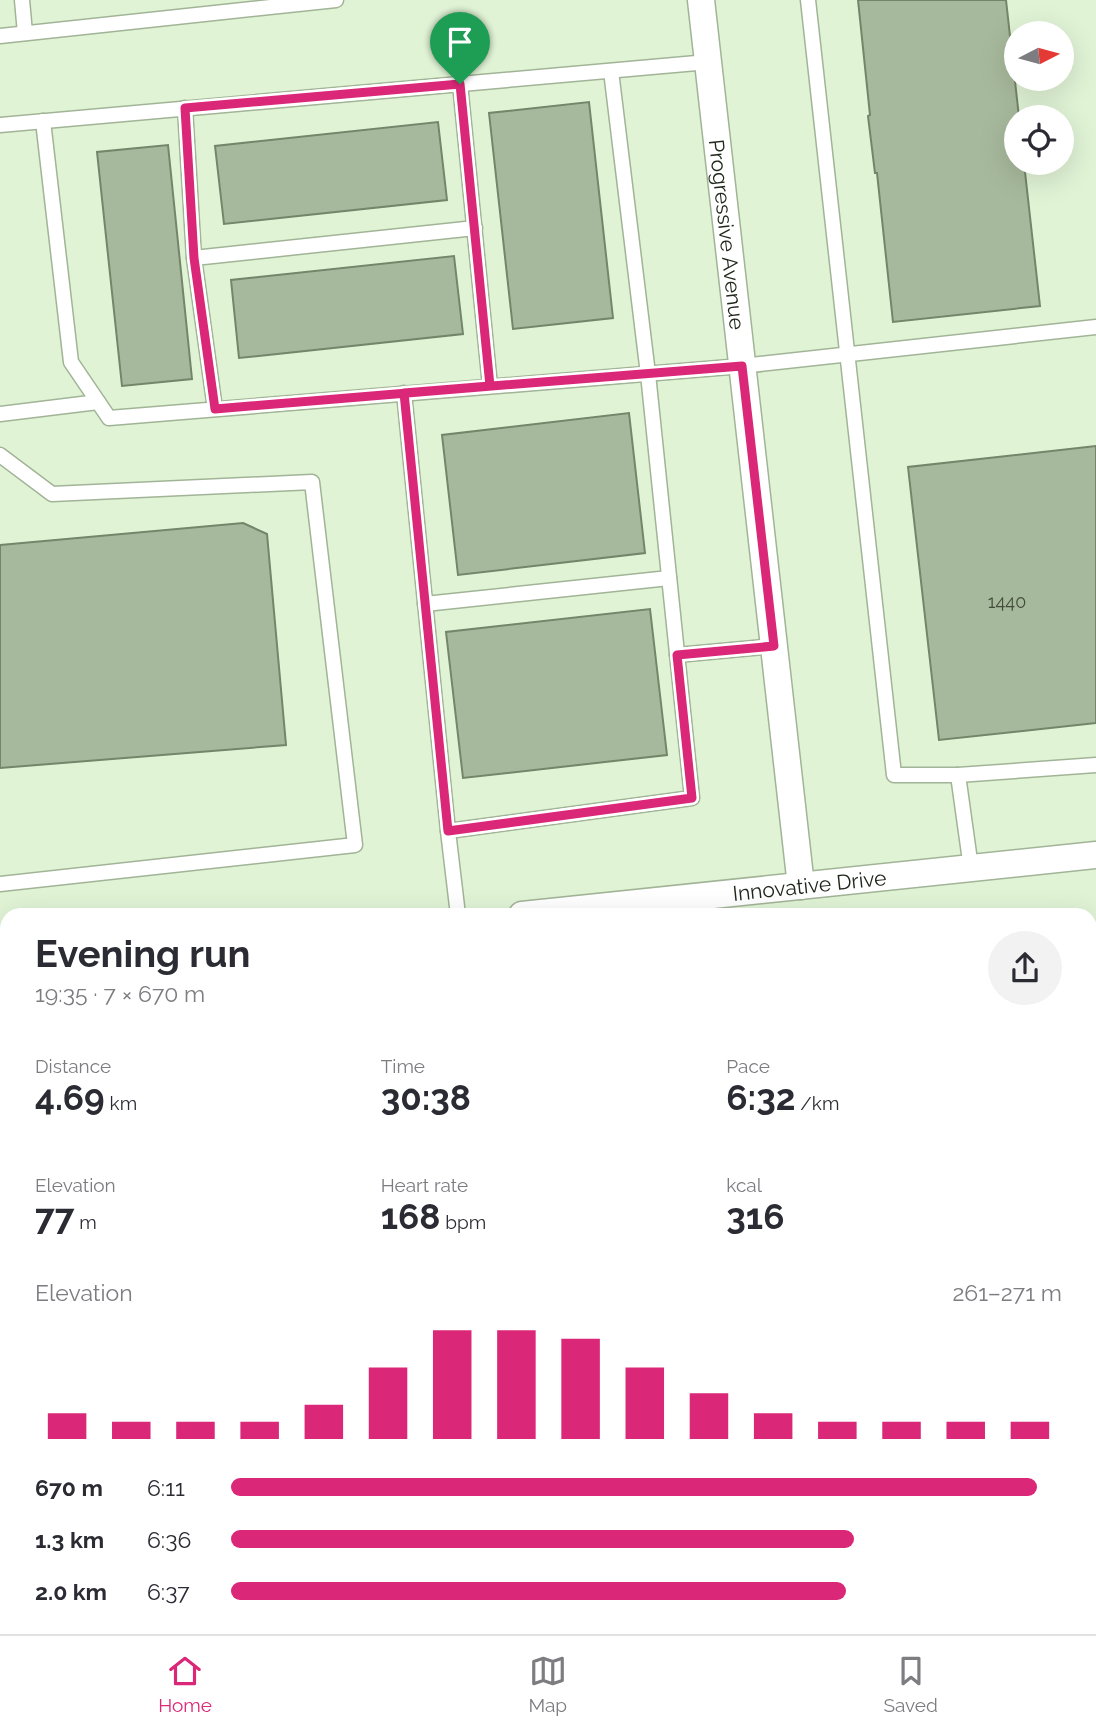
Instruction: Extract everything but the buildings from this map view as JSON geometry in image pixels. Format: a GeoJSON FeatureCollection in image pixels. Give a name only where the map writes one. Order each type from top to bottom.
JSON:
{"type":"FeatureCollection","features":[{"type":"Feature","properties":{"kind":"street","name":"Progressive Avenue"},"geometry":{"type":"LineString","coordinates":[[701,0],[801,886]]}},
{"type":"Feature","properties":{"kind":"street","name":"Innovative Drive"},"geometry":{"type":"LineString","coordinates":[[589,908],[1096,855]]}},
{"type":"Feature","properties":{"kind":"lane"},"geometry":{"type":"LineString","coordinates":[[22,0],[25,33]]}},
{"type":"Feature","properties":{"kind":"lane"},"geometry":{"type":"LineString","coordinates":[[0,36],[336,0]]}},
{"type":"Feature","properties":{"kind":"lane"},"geometry":{"type":"LineString","coordinates":[[808,0],[894,775],[958,775],[1096,765]]}},
{"type":"Feature","properties":{"kind":"lane"},"geometry":{"type":"LineString","coordinates":[[0,125],[708,62]]}},
{"type":"Feature","properties":{"kind":"lane"},"geometry":{"type":"LineString","coordinates":[[448,831],[692,798],[648,373],[611,71]]}},
{"type":"Feature","properties":{"kind":"lane"},"geometry":{"type":"LineString","coordinates":[[460,84],[490,386]]}},
{"type":"Feature","properties":{"kind":"lane"},"geometry":{"type":"LineString","coordinates":[[185,108],[194,258],[215,409]]}},
{"type":"Feature","properties":{"kind":"lane"},"geometry":{"type":"LineString","coordinates":[[43,121],[71,362],[109,418],[742,366],[1096,327]]}},
{"type":"Feature","properties":{"kind":"lane"},"geometry":{"type":"LineString","coordinates":[[194,258],[475,228]]}},
{"type":"Feature","properties":{"kind":"lane"},"geometry":{"type":"LineString","coordinates":[[404,393],[457,908]]}},
{"type":"Feature","properties":{"kind":"lane"},"geometry":{"type":"LineString","coordinates":[[0,414],[98,402]]}},
{"type":"Feature","properties":{"kind":"lane"},"geometry":{"type":"LineString","coordinates":[[0,455],[52,494],[312,482],[355,845],[0,884]]}},
{"type":"Feature","properties":{"kind":"lane"},"geometry":{"type":"LineString","coordinates":[[425,604],[669,578]]}},
{"type":"Feature","properties":{"kind":"lane"},"geometry":{"type":"LineString","coordinates":[[677,655],[774,646]]}},
{"type":"Feature","properties":{"kind":"lane"},"geometry":{"type":"LineString","coordinates":[[958,775],[971,868]]}},
{"type":"Feature","properties":{"kind":"route"},"geometry":{"type":"LineString","coordinates":[[460,84],[185,108],[194,258],[215,409],[404,393],[742,366],[774,646],[677,655],[692,798],[448,831],[404,393],[490,386],[460,84]]}}]}
